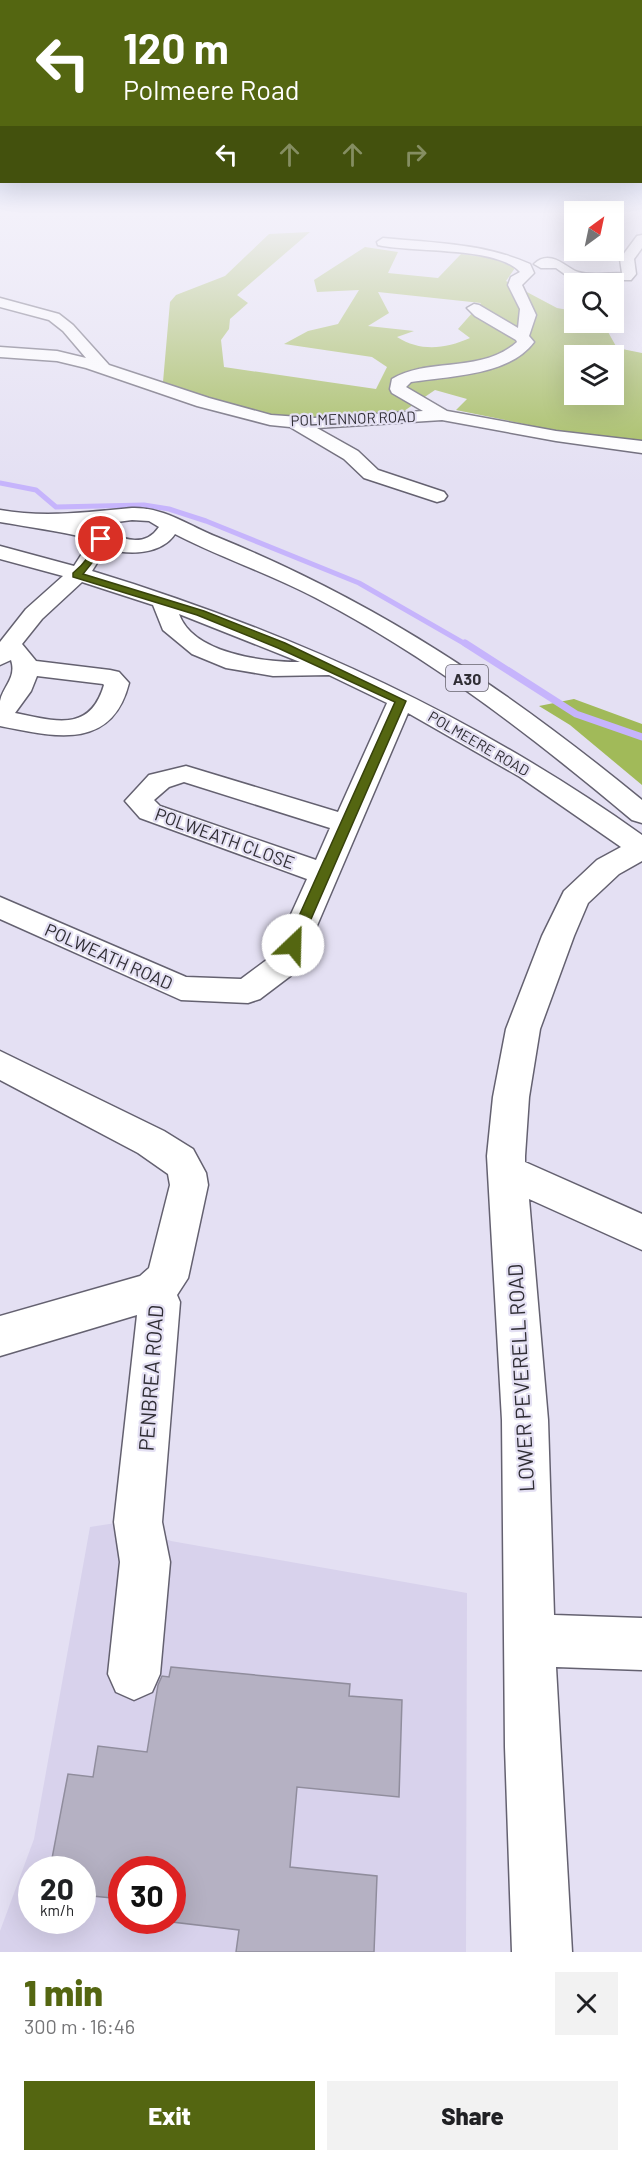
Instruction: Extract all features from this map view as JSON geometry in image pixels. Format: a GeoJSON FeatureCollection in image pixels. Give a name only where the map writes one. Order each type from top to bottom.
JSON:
{"type":"FeatureCollection","features":[{"type":"Feature","properties":{"kind":"main road"},"geometry":{"type":"LineString","coordinates":[[0,302],[54,317],[68,328],[103,368]]}},
{"type":"Feature","properties":{"kind":"main road"},"geometry":{"type":"LineString","coordinates":[[521,336],[527,328],[529,311],[527,302]]}},
{"type":"Feature","properties":{"kind":"main road"},"geometry":{"type":"LineString","coordinates":[[442,415],[398,389],[398,383],[406,378],[482,364],[511,355],[526,342],[521,336],[492,322],[474,308]]}},
{"type":"Feature","properties":{"kind":"main road","name":"POLMENNOR ROAD"},"geometry":{"type":"LineString","coordinates":[[0,352],[57,356],[103,368],[203,402],[270,420],[295,423],[442,415],[556,436],[642,447]]}},
{"type":"Feature","properties":{"kind":"main road"},"geometry":{"type":"LineString","coordinates":[[295,423],[333,443],[371,474],[438,496]]}},
{"type":"Feature","properties":{"kind":"main road","name":"A30"},"geometry":{"type":"LineString","coordinates":[[28,520],[142,514],[165,521],[180,531],[320,588],[436,656],[567,750],[642,814]]}},
{"type":"Feature","properties":{"kind":"main road","name":"A30"},"geometry":{"type":"LineString","coordinates":[[0,516],[99,536],[117,545],[143,544],[197,548],[274,568]]}},
{"type":"Feature","properties":{"kind":"main road"},"geometry":{"type":"LineString","coordinates":[[2,650],[32,615],[81,571],[99,549],[98,528],[103,522],[113,517]]}},
{"type":"Feature","properties":{"kind":"main road"},"geometry":{"type":"LineString","coordinates":[[81,571],[167,534],[169,527],[165,521]]}},
{"type":"Feature","properties":{"kind":"main road","name":"POLMEERE ROAD"},"geometry":{"type":"LineString","coordinates":[[0,552],[81,571],[163,602],[201,613],[334,669],[492,748],[570,797],[642,848]]}},
{"type":"Feature","properties":{"kind":"main road"},"geometry":{"type":"LineString","coordinates":[[163,602],[171,625],[200,649],[235,663],[273,669],[334,669]]}},
{"type":"Feature","properties":{"kind":"main road"},"geometry":{"type":"LineString","coordinates":[[0,713],[25,678],[27,667],[19,651],[2,650]]}},
{"type":"Feature","properties":{"kind":"main road"},"geometry":{"type":"LineString","coordinates":[[0,718],[53,728],[82,727],[102,718],[116,691],[117,683],[110,677],[27,667]]}},
{"type":"Feature","properties":{"kind":"main road","name":"POLWEATH ROAD"},"geometry":{"type":"LineString","coordinates":[[0,907],[181,988],[248,991],[285,963],[401,701]]}},
{"type":"Feature","properties":{"kind":"main road","name":"POLWEATH CLOSE"},"geometry":{"type":"LineString","coordinates":[[324,874],[150,812],[139,801],[149,788],[167,775],[186,774],[346,824]]}},
{"type":"Feature","properties":{"kind":"main road","name":"LOWER PEVERELL ROAD"},"geometry":{"type":"LineString","coordinates":[[542,1952],[530,1640],[525,1420],[507,1172],[511,1097],[523,1029],[575,898],[608,867],[642,848]]}},
{"type":"Feature","properties":{"kind":"main road","name":"PENBREA ROAD"},"geometry":{"type":"LineString","coordinates":[[0,1064],[151,1142],[180,1160],[187,1173],[189,1185],[167,1278],[153,1291],[159,1302],[138,1522],[145,1562],[134,1674]]}},
{"type":"Feature","properties":{"kind":"main road"},"geometry":{"type":"LineString","coordinates":[[507,1172],[642,1233]]}},
{"type":"Feature","properties":{"kind":"main road"},"geometry":{"type":"LineString","coordinates":[[0,1336],[153,1291]]}},
{"type":"Feature","properties":{"kind":"main road"},"geometry":{"type":"LineString","coordinates":[[530,1640],[642,1644]]}},
{"type":"Feature","properties":{"kind":"shaded area"},"geometry":{"type":"Polygon","coordinates":[[[122,1522],[171,1541],[467,1593],[466,1952],[0,1952],[0,1931],[18,1882],[18,1934],[96,1934],[96,1856],[28,1856],[34,1839],[90,1527],[122,1522]]]}},
{"type":"Feature","properties":{"kind":"green space"},"geometry":{"type":"Polygon","coordinates":[[[170,302],[248,303],[230,319],[229,329],[221,340],[224,367],[376,389],[387,367],[372,357],[284,344],[308,331],[338,324],[352,302],[383,302],[389,313],[368,326],[414,331],[397,337],[415,345],[433,347],[451,345],[470,338],[458,329],[481,303],[473,302],[546,302],[564,309],[564,333],[609,333],[615,345],[564,345],[564,405],[624,405],[624,349],[642,353],[642,442],[568,433],[456,410],[467,399],[435,390],[404,411],[324,419],[284,418],[209,400],[163,382],[170,302]]]}},
{"type":"Feature","properties":{"kind":"green space"},"geometry":{"type":"Polygon","coordinates":[[[574,699],[642,724],[642,785],[570,725],[539,706],[574,699]]]}},
{"type":"Feature","properties":{"kind":"building"},"geometry":{"type":"Polygon","coordinates":[[[171,1667],[350,1684],[349,1696],[402,1700],[399,1797],[297,1787],[290,1867],[377,1876],[374,1952],[236,1952],[239,1930],[186,1924],[186,1856],[108,1856],[108,1898],[96,1896],[96,1856],[52,1856],[68,1774],[93,1777],[98,1746],[147,1752],[158,1685],[162,1676],[169,1677],[171,1667]]]}},
{"type":"Feature","properties":{"kind":"waterway"},"geometry":{"type":"LineString","coordinates":[[0,483],[36,490],[56,507],[144,505],[169,509],[206,521],[359,583],[467,645]]}},
{"type":"Feature","properties":{"kind":"waterway"},"geometry":{"type":"LineString","coordinates":[[465,643],[576,714],[642,737]]}},
{"type":"Feature","properties":{"kind":"route"},"geometry":{"type":"LineString","coordinates":[[101,539],[99,549],[86,567],[76,575],[201,613],[282,645],[401,701],[293,945]]}}]}
